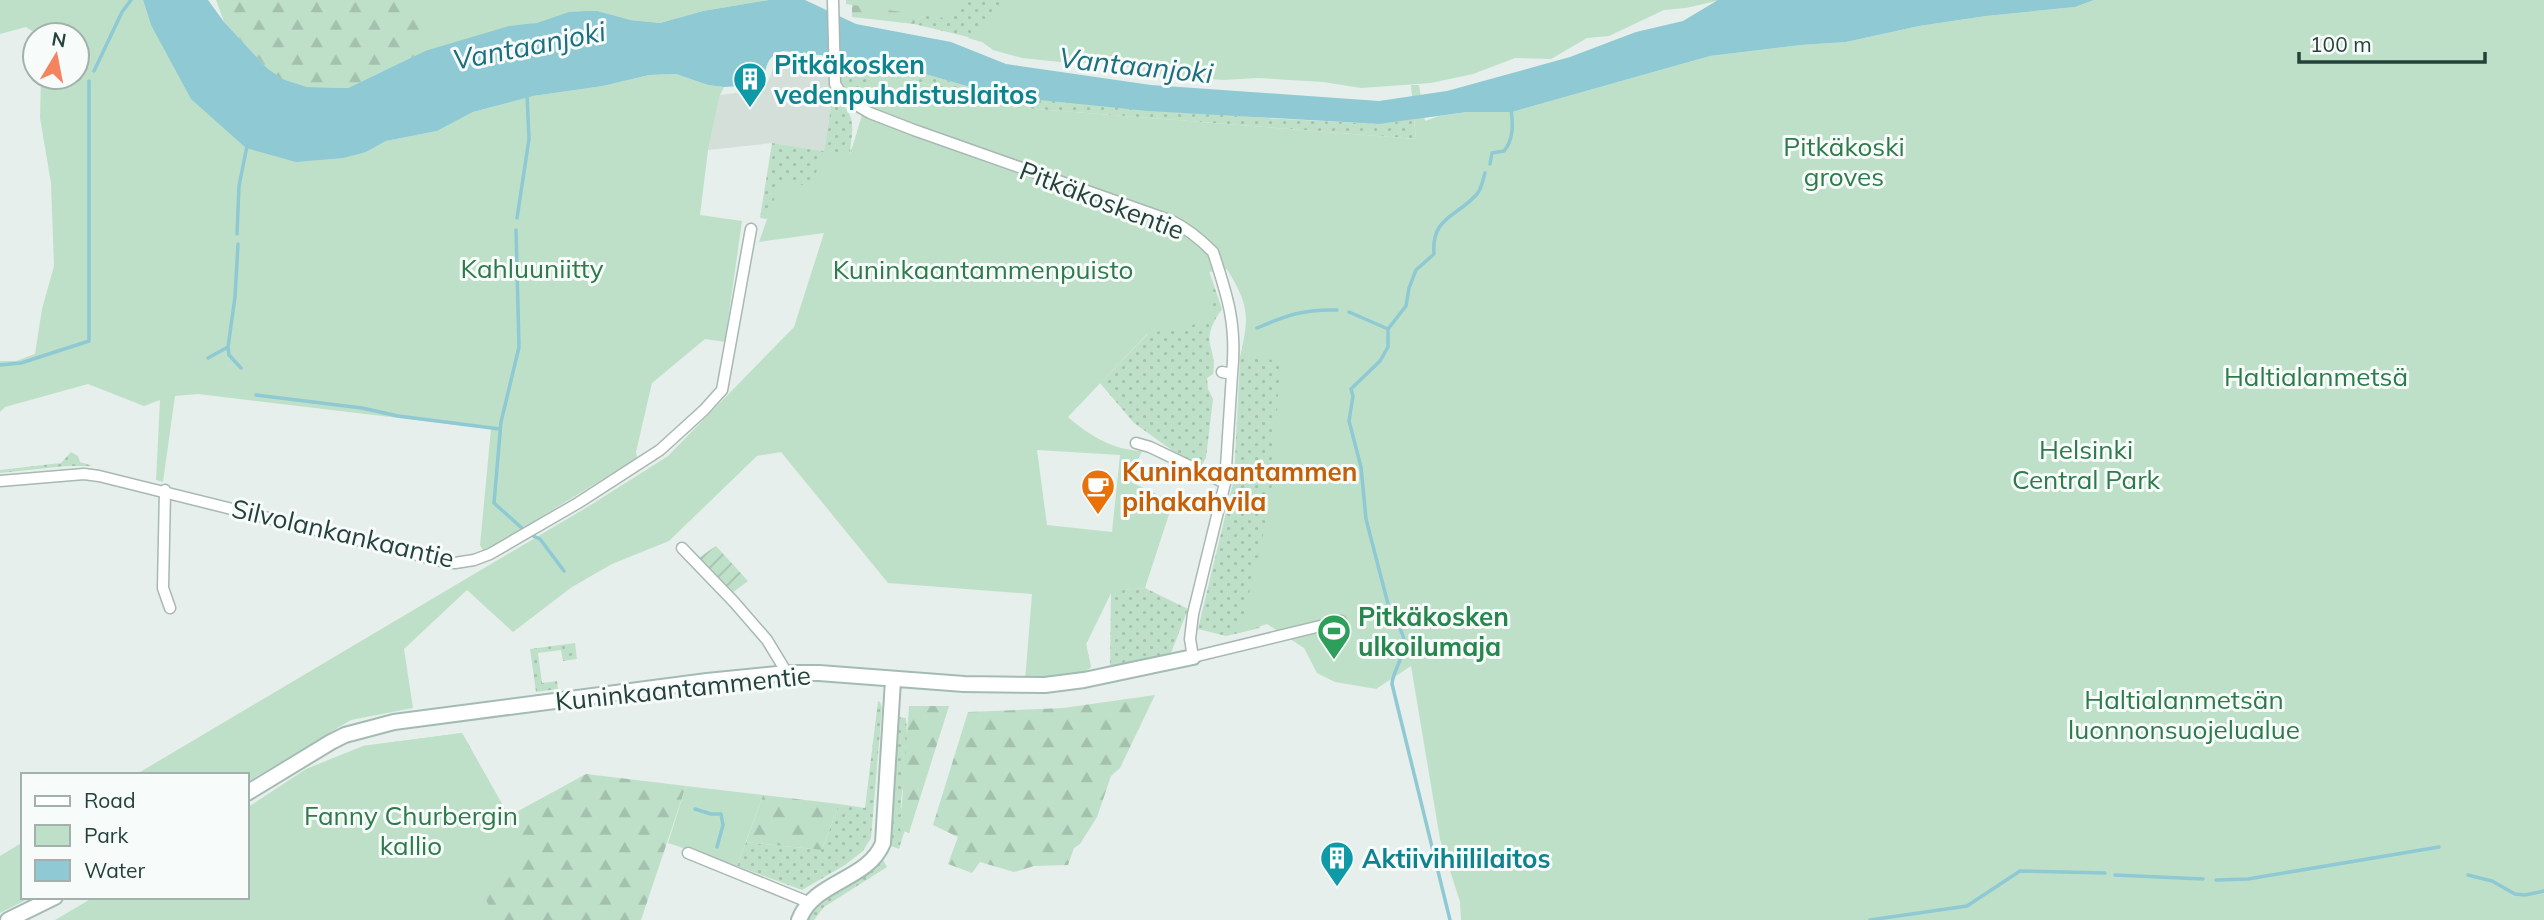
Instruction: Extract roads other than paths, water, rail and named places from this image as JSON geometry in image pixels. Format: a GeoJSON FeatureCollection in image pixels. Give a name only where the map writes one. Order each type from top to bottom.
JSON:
{"type":"FeatureCollection","features":[{"type":"Feature","properties":{"kind":"street","name":"Pitkäkoskentie"},"geometry":{"type":"LineString","coordinates":[[833,0],[834,64],[838,89],[845,97],[870,113],[1158,216],[1187,229],[1213,252],[1226,292],[1235,337],[1227,373],[1225,483],[1193,614],[1190,639],[1193,657]]}},
{"type":"Feature","properties":{"kind":"street","name":"Silvolankankaantie"},"geometry":{"type":"LineString","coordinates":[[0,481],[99,475],[445,562],[474,560],[490,554],[578,503],[660,450],[705,410],[722,390],[751,229]]}},
{"type":"Feature","properties":{"kind":"street"},"geometry":{"type":"LineString","coordinates":[[1136,443],[1225,483]]}},
{"type":"Feature","properties":{"kind":"street"},"geometry":{"type":"LineString","coordinates":[[165,491],[163,587],[170,608]]}},
{"type":"Feature","properties":{"kind":"street"},"geometry":{"type":"LineString","coordinates":[[678,548],[734,602],[767,640],[787,673]]}},
{"type":"Feature","properties":{"kind":"street","name":"Kuninkaantammentie"},"geometry":{"type":"LineString","coordinates":[[248,792],[331,741],[394,722],[787,673],[1045,685],[1084,680],[1193,657],[1341,621]]}},
{"type":"Feature","properties":{"kind":"street"},"geometry":{"type":"LineString","coordinates":[[799,920],[808,902],[869,863],[878,855],[883,843],[893,680]]}},
{"type":"Feature","properties":{"kind":"street"},"geometry":{"type":"LineString","coordinates":[[688,853],[808,902]]}},
{"type":"Feature","properties":{"kind":"street"},"geometry":{"type":"LineString","coordinates":[[8,920],[51,899]]}},
{"type":"Feature","properties":{"kind":"water","name":"Vantaanjoki"},"geometry":{"type":"Polygon","coordinates":[[[143,0],[208,0],[224,22],[267,68],[282,79],[307,87],[348,88],[425,51],[509,26],[537,23],[569,12],[597,11],[630,20],[660,23],[703,11],[769,0],[805,0],[856,24],[951,42],[1006,64],[1151,85],[1379,101],[1447,91],[1570,57],[1636,32],[1683,21],[1718,0],[2094,0],[2075,7],[1919,26],[1846,42],[1710,56],[1512,112],[1467,112],[1379,124],[1148,111],[1001,96],[884,62],[783,51],[771,58],[763,80],[756,85],[724,87],[708,85],[676,74],[649,75],[603,86],[533,96],[473,112],[437,131],[386,141],[366,152],[343,158],[296,162],[246,148],[191,99],[151,25],[143,0]]]}},
{"type":"Feature","properties":{"kind":"waterway"},"geometry":{"type":"LineString","coordinates":[[94,71],[122,12],[131,0]]}},
{"type":"Feature","properties":{"kind":"waterway"},"geometry":{"type":"LineString","coordinates":[[0,365],[21,363],[89,341],[89,91]]}},
{"type":"Feature","properties":{"kind":"waterway"},"geometry":{"type":"LineString","coordinates":[[517,218],[529,139],[527,95]]}},
{"type":"Feature","properties":{"kind":"waterway"},"geometry":{"type":"LineString","coordinates":[[1490,164],[1492,153],[1504,151],[1510,141],[1511,108]]}},
{"type":"Feature","properties":{"kind":"waterway"},"geometry":{"type":"LineString","coordinates":[[237,234],[239,186],[247,146]]}},
{"type":"Feature","properties":{"kind":"waterway"},"geometry":{"type":"LineString","coordinates":[[1388,604],[1366,519],[1361,467],[1349,421],[1353,396],[1351,389],[1380,361],[1388,347],[1388,329],[1406,306],[1416,270],[1434,254],[1434,242],[1441,225],[1477,194],[1485,173]]}},
{"type":"Feature","properties":{"kind":"waterway"},"geometry":{"type":"LineString","coordinates":[[516,230],[519,347],[501,422],[494,503],[523,529]]}},
{"type":"Feature","properties":{"kind":"waterway"},"geometry":{"type":"LineString","coordinates":[[208,358],[228,347],[235,297],[238,244]]}},
{"type":"Feature","properties":{"kind":"waterway"},"geometry":{"type":"LineString","coordinates":[[1257,328],[1296,314],[1337,310]]}},
{"type":"Feature","properties":{"kind":"waterway"},"geometry":{"type":"LineString","coordinates":[[1349,312],[1388,329]]}},
{"type":"Feature","properties":{"kind":"waterway"},"geometry":{"type":"LineString","coordinates":[[228,347],[229,355],[241,368]]}},
{"type":"Feature","properties":{"kind":"waterway"},"geometry":{"type":"LineString","coordinates":[[256,395],[500,429]]}},
{"type":"Feature","properties":{"kind":"waterway"},"geometry":{"type":"LineString","coordinates":[[531,535],[540,539],[564,571]]}},
{"type":"Feature","properties":{"kind":"waterway"},"geometry":{"type":"LineString","coordinates":[[1393,616],[1401,631],[1404,648],[1392,684],[1450,920]]}},
{"type":"Feature","properties":{"kind":"waterway"},"geometry":{"type":"LineString","coordinates":[[695,809],[721,814],[723,825],[717,847]]}},
{"type":"Feature","properties":{"kind":"waterway"},"geometry":{"type":"LineString","coordinates":[[2216,880],[2248,879],[2439,847]]}},
{"type":"Feature","properties":{"kind":"waterway"},"geometry":{"type":"LineString","coordinates":[[1870,920],[1967,906],[2020,871],[2105,873]]}},
{"type":"Feature","properties":{"kind":"waterway"},"geometry":{"type":"LineString","coordinates":[[2115,875],[2203,879]]}},
{"type":"Feature","properties":{"kind":"waterway"},"geometry":{"type":"LineString","coordinates":[[2468,875],[2492,881],[2515,894],[2544,891]]}},
{"type":"Feature","properties":{"kind":"place","name":"Pitkäkosken vedenpuhdistuslaitos"},"geometry":{"type":"Point","coordinates":[750,109]}},
{"type":"Feature","properties":{"kind":"place","name":"Kuninkaantammen pihakahvila"},"geometry":{"type":"Point","coordinates":[1098,516]}},
{"type":"Feature","properties":{"kind":"place","name":"Pitkäkosken ulkoilumaja"},"geometry":{"type":"Point","coordinates":[1334,661]}},
{"type":"Feature","properties":{"kind":"place","name":"Aktiivihiililaitos"},"geometry":{"type":"Point","coordinates":[1337,888]}},
{"type":"Feature","properties":{"kind":"park label","name":"Pitkäkoski groves"},"geometry":{"type":"Point","coordinates":[1844,161]}},
{"type":"Feature","properties":{"kind":"park label","name":"Kahluuniitty"},"geometry":{"type":"Point","coordinates":[532,268]}},
{"type":"Feature","properties":{"kind":"park label","name":"Kuninkaantammenpuisto"},"geometry":{"type":"Point","coordinates":[983,269]}},
{"type":"Feature","properties":{"kind":"park label","name":"Haltialanmetsä"},"geometry":{"type":"Point","coordinates":[2316,376]}},
{"type":"Feature","properties":{"kind":"park label","name":"Helsinki Central Park"},"geometry":{"type":"Point","coordinates":[2086,464]}},
{"type":"Feature","properties":{"kind":"park label","name":"Haltialanmetsän luonnonsuojelualue"},"geometry":{"type":"Point","coordinates":[2184,714]}},
{"type":"Feature","properties":{"kind":"park label","name":"Fanny Churbergin kallio"},"geometry":{"type":"Point","coordinates":[411,830]}}]}
